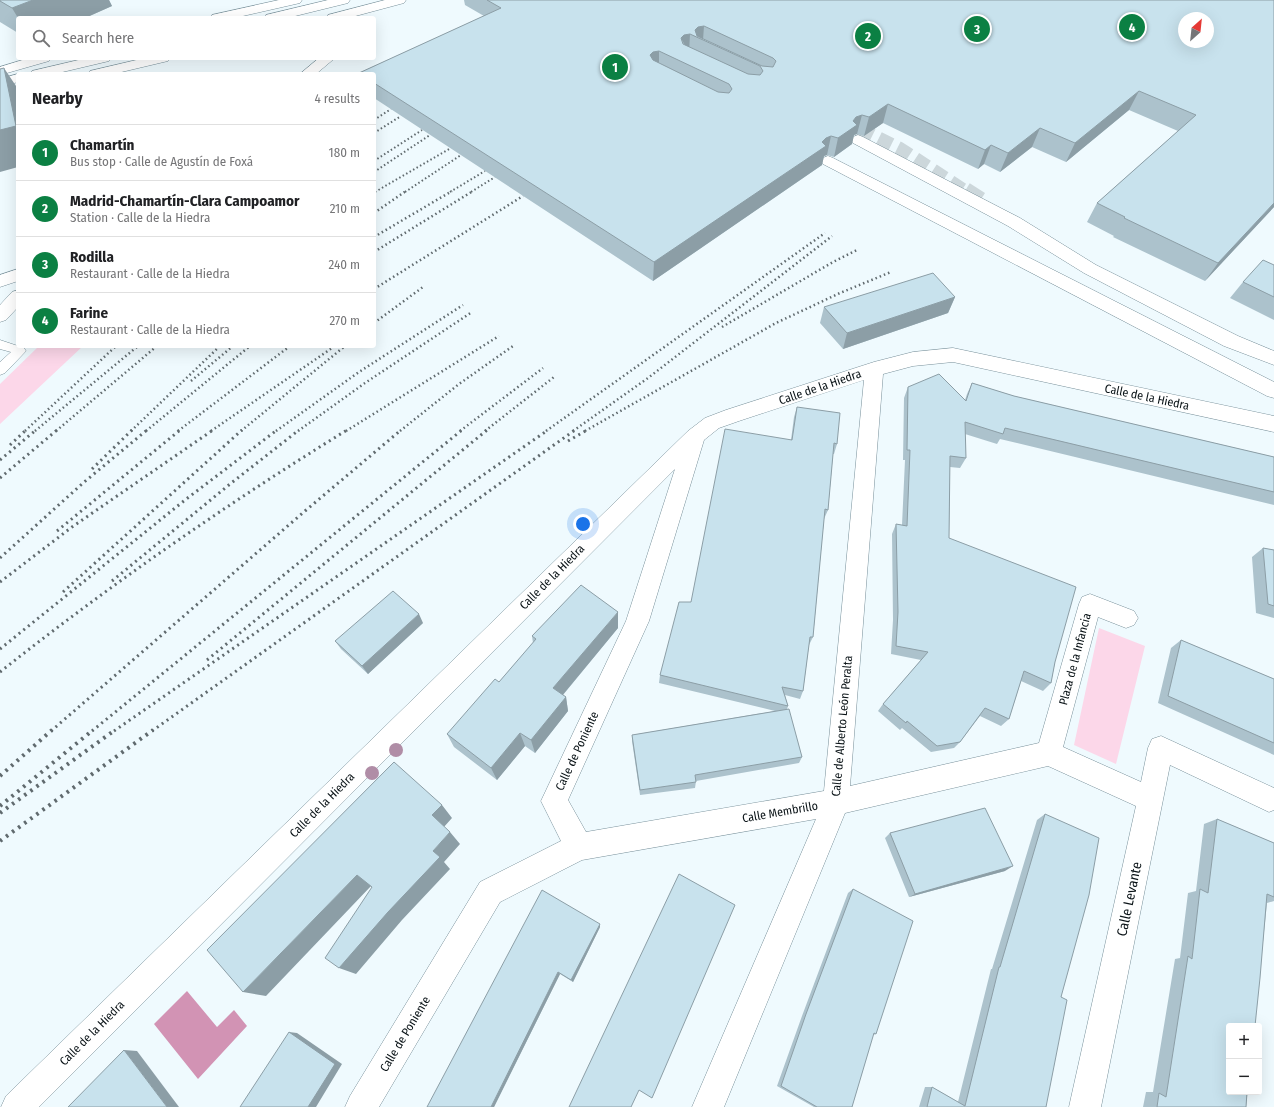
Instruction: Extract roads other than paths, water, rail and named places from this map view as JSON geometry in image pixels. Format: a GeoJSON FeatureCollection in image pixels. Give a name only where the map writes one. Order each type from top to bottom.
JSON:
{"type":"FeatureCollection","features":[{"type":"Feature","properties":{"kind":"street"},"geometry":{"type":"LineString","coordinates":[[226,16],[296,0]]}},
{"type":"Feature","properties":{"kind":"street"},"geometry":{"type":"LineString","coordinates":[[279,16],[344,0]]}},
{"type":"Feature","properties":{"kind":"street"},"geometry":{"type":"LineString","coordinates":[[340,16],[400,0]]}},
{"type":"Feature","properties":{"kind":"street"},"geometry":{"type":"LineString","coordinates":[[0,71],[37,60]]}},
{"type":"Feature","properties":{"kind":"street"},"geometry":{"type":"LineString","coordinates":[[49,72],[98,64],[141,60]]}},
{"type":"Feature","properties":{"kind":"street"},"geometry":{"type":"LineString","coordinates":[[310,72],[325,60]]}},
{"type":"Feature","properties":{"kind":"street"},"geometry":{"type":"LineString","coordinates":[[0,83],[16,79]]}},
{"type":"Feature","properties":{"kind":"street"},"geometry":{"type":"LineString","coordinates":[[0,95],[16,91]]}},
{"type":"Feature","properties":{"kind":"street"},"geometry":{"type":"LineString","coordinates":[[858,140],[1014,222],[1090,269],[1231,341],[1274,358]]}},
{"type":"Feature","properties":{"kind":"street"},"geometry":{"type":"LineString","coordinates":[[828,161],[1274,391]]}},
{"type":"Feature","properties":{"kind":"street"},"geometry":{"type":"LineString","coordinates":[[912,204],[953,215],[1014,222]]}},
{"type":"Feature","properties":{"kind":"street"},"geometry":{"type":"LineString","coordinates":[[0,281],[16,276]]}},
{"type":"Feature","properties":{"kind":"street"},"geometry":{"type":"LineString","coordinates":[[0,316],[16,298]]}},
{"type":"Feature","properties":{"kind":"street","name":"Calle de la Hiedra"},"geometry":{"type":"LineString","coordinates":[[17,1107],[695,436],[712,423],[874,369],[913,359],[953,355],[1274,424]]}},
{"type":"Feature","properties":{"kind":"street","name":"Calle de Alberto León Peralta"},"geometry":{"type":"LineString","coordinates":[[708,1107],[836,802],[874,369]]}},
{"type":"Feature","properties":{"kind":"street","name":"Calle de Poniente"},"geometry":{"type":"LineString","coordinates":[[361,1107],[490,892],[579,847],[554,801],[637,621],[695,436]]}},
{"type":"Feature","properties":{"kind":"street","name":"Plaza de la Infancia"},"geometry":{"type":"LineString","coordinates":[[1049,753],[1090,604],[1126,618]]}},
{"type":"Feature","properties":{"kind":"street"},"geometry":{"type":"LineString","coordinates":[[1049,753],[1150,800],[1161,748],[1269,799]]}},
{"type":"Feature","properties":{"kind":"street","name":"Calle Membrillo"},"geometry":{"type":"LineString","coordinates":[[579,847],[836,802],[1049,753]]}},
{"type":"Feature","properties":{"kind":"street","name":"Calle Levante"},"geometry":{"type":"LineString","coordinates":[[1085,1107],[1150,800]]}},
{"type":"Feature","properties":{"kind":"lane"},"geometry":{"type":"LineString","coordinates":[[0,344],[20,350],[0,370]]}},
{"type":"Feature","properties":{"kind":"tunnel"},"geometry":{"type":"LineString","coordinates":[[841,120],[900,149],[966,192]]}},
{"type":"Feature","properties":{"kind":"tunnel"},"geometry":{"type":"LineString","coordinates":[[965,191],[981,201]]}},
{"type":"Feature","properties":{"kind":"railway"},"geometry":{"type":"LineString","coordinates":[[376,119],[391,109]]}},
{"type":"Feature","properties":{"kind":"railway"},"geometry":{"type":"LineString","coordinates":[[376,132],[401,116]]}},
{"type":"Feature","properties":{"kind":"railway"},"geometry":{"type":"LineString","coordinates":[[376,160],[422,130]]}},
{"type":"Feature","properties":{"kind":"railway"},"geometry":{"type":"LineString","coordinates":[[376,171],[430,135]]}},
{"type":"Feature","properties":{"kind":"railway"},"geometry":{"type":"LineString","coordinates":[[376,191],[451,148]]}},
{"type":"Feature","properties":{"kind":"railway"},"geometry":{"type":"LineString","coordinates":[[405,192],[461,155]]}},
{"type":"Feature","properties":{"kind":"railway"},"geometry":{"type":"LineString","coordinates":[[450,192],[485,171]]}},
{"type":"Feature","properties":{"kind":"railway"},"geometry":{"type":"LineString","coordinates":[[471,192],[495,177]]}},
{"type":"Feature","properties":{"kind":"railway"},"geometry":{"type":"LineString","coordinates":[[376,212],[406,191]]}},
{"type":"Feature","properties":{"kind":"railway"},"geometry":{"type":"LineString","coordinates":[[376,236],[452,191]]}},
{"type":"Feature","properties":{"kind":"railway"},"geometry":{"type":"LineString","coordinates":[[376,251],[473,191]]}},
{"type":"Feature","properties":{"kind":"railway"},"geometry":{"type":"LineString","coordinates":[[376,288],[523,196]]}},
{"type":"Feature","properties":{"kind":"railway"},"geometry":{"type":"LineString","coordinates":[[546,431],[825,233]]}},
{"type":"Feature","properties":{"kind":"railway"},"geometry":{"type":"LineString","coordinates":[[573,431],[648,378],[832,236]]}},
{"type":"Feature","properties":{"kind":"railway"},"geometry":{"type":"LineString","coordinates":[[722,327],[833,262],[857,250]]}},
{"type":"Feature","properties":{"kind":"railway"},"geometry":{"type":"LineString","coordinates":[[585,431],[776,323],[840,293],[891,272]]}},
{"type":"Feature","properties":{"kind":"railway"},"geometry":{"type":"LineString","coordinates":[[376,322],[423,287]]}},
{"type":"Feature","properties":{"kind":"railway"},"geometry":{"type":"LineString","coordinates":[[276,431],[359,372],[463,305]]}},
{"type":"Feature","properties":{"kind":"railway"},"geometry":{"type":"LineString","coordinates":[[298,431],[365,383],[472,312]]}},
{"type":"Feature","properties":{"kind":"railway"},"geometry":{"type":"LineString","coordinates":[[346,431],[499,336]]}},
{"type":"Feature","properties":{"kind":"railway"},"geometry":{"type":"LineString","coordinates":[[400,431],[459,384],[513,346]]}},
{"type":"Feature","properties":{"kind":"railway"},"geometry":{"type":"LineString","coordinates":[[25,431],[114,348]]}},
{"type":"Feature","properties":{"kind":"railway"},"geometry":{"type":"LineString","coordinates":[[35,431],[136,348]]}},
{"type":"Feature","properties":{"kind":"railway"},"geometry":{"type":"LineString","coordinates":[[56,431],[155,348]]}},
{"type":"Feature","properties":{"kind":"railway"},"geometry":{"type":"LineString","coordinates":[[131,431],[218,348]]}},
{"type":"Feature","properties":{"kind":"railway"},"geometry":{"type":"LineString","coordinates":[[191,381],[231,348]]}},
{"type":"Feature","properties":{"kind":"railway"},"geometry":{"type":"LineString","coordinates":[[146,431],[248,348]]}},
{"type":"Feature","properties":{"kind":"railway"},"geometry":{"type":"LineString","coordinates":[[178,431],[287,348]]}},
{"type":"Feature","properties":{"kind":"railway"},"geometry":{"type":"LineString","coordinates":[[211,431],[332,348]]}},
{"type":"Feature","properties":{"kind":"railway"},"geometry":{"type":"LineString","coordinates":[[241,431],[343,348]]}},
{"type":"Feature","properties":{"kind":"railway"},"geometry":{"type":"LineString","coordinates":[[460,431],[543,368]]}},
{"type":"Feature","properties":{"kind":"railway"},"geometry":{"type":"LineString","coordinates":[[485,431],[554,377]]}},
{"type":"Feature","properties":{"kind":"railway"},"geometry":{"type":"LineString","coordinates":[[10,445],[26,430]]}},
{"type":"Feature","properties":{"kind":"railway"},"geometry":{"type":"LineString","coordinates":[[0,460],[36,430]]}},
{"type":"Feature","properties":{"kind":"railway"},"geometry":{"type":"LineString","coordinates":[[0,478],[57,430]]}},
{"type":"Feature","properties":{"kind":"railway"},"geometry":{"type":"LineString","coordinates":[[92,469],[132,430]]}},
{"type":"Feature","properties":{"kind":"railway"},"geometry":{"type":"LineString","coordinates":[[0,558],[83,483],[147,430]]}},
{"type":"Feature","properties":{"kind":"railway"},"geometry":{"type":"LineString","coordinates":[[57,531],[180,430]]}},
{"type":"Feature","properties":{"kind":"railway"},"geometry":{"type":"LineString","coordinates":[[0,582],[72,527],[213,430]]}},
{"type":"Feature","properties":{"kind":"railway"},"geometry":{"type":"LineString","coordinates":[[63,592],[242,430]]}},
{"type":"Feature","properties":{"kind":"railway"},"geometry":{"type":"LineString","coordinates":[[0,649],[185,500],[277,430]]}},
{"type":"Feature","properties":{"kind":"railway"},"geometry":{"type":"LineString","coordinates":[[112,581],[230,484],[299,430]]}},
{"type":"Feature","properties":{"kind":"railway"},"geometry":{"type":"LineString","coordinates":[[0,672],[84,607],[170,546],[302,458],[347,430]]}},
{"type":"Feature","properties":{"kind":"railway"},"geometry":{"type":"LineString","coordinates":[[51,731],[401,430]]}},
{"type":"Feature","properties":{"kind":"railway"},"geometry":{"type":"LineString","coordinates":[[92,731],[462,430]]}},
{"type":"Feature","properties":{"kind":"railway"},"geometry":{"type":"LineString","coordinates":[[207,660],[487,430]]}},
{"type":"Feature","properties":{"kind":"railway"},"geometry":{"type":"LineString","coordinates":[[114,731],[548,430]]}},
{"type":"Feature","properties":{"kind":"railway"},"geometry":{"type":"LineString","coordinates":[[152,731],[575,430]]}},
{"type":"Feature","properties":{"kind":"railway"},"geometry":{"type":"LineString","coordinates":[[568,441],[587,430]]}},
{"type":"Feature","properties":{"kind":"railway"},"geometry":{"type":"LineString","coordinates":[[0,776],[52,730]]}},
{"type":"Feature","properties":{"kind":"railway"},"geometry":{"type":"LineString","coordinates":[[0,806],[93,730]]}},
{"type":"Feature","properties":{"kind":"railway"},"geometry":{"type":"LineString","coordinates":[[0,813],[115,730]]}},
{"type":"Feature","properties":{"kind":"railway"},"geometry":{"type":"LineString","coordinates":[[0,841],[153,730]]}},
{"type":"Feature","properties":{"kind":"place","name":"Farine"},"geometry":{"type":"Point","coordinates":[1132,27]}},
{"type":"Feature","properties":{"kind":"place","name":"Rodilla"},"geometry":{"type":"Point","coordinates":[977,29]}},
{"type":"Feature","properties":{"kind":"place","name":"Madrid-Chamartín-Clara Campoamor"},"geometry":{"type":"Point","coordinates":[868,36]}},
{"type":"Feature","properties":{"kind":"place","name":"Chamartín"},"geometry":{"type":"Point","coordinates":[615,67]}}]}
